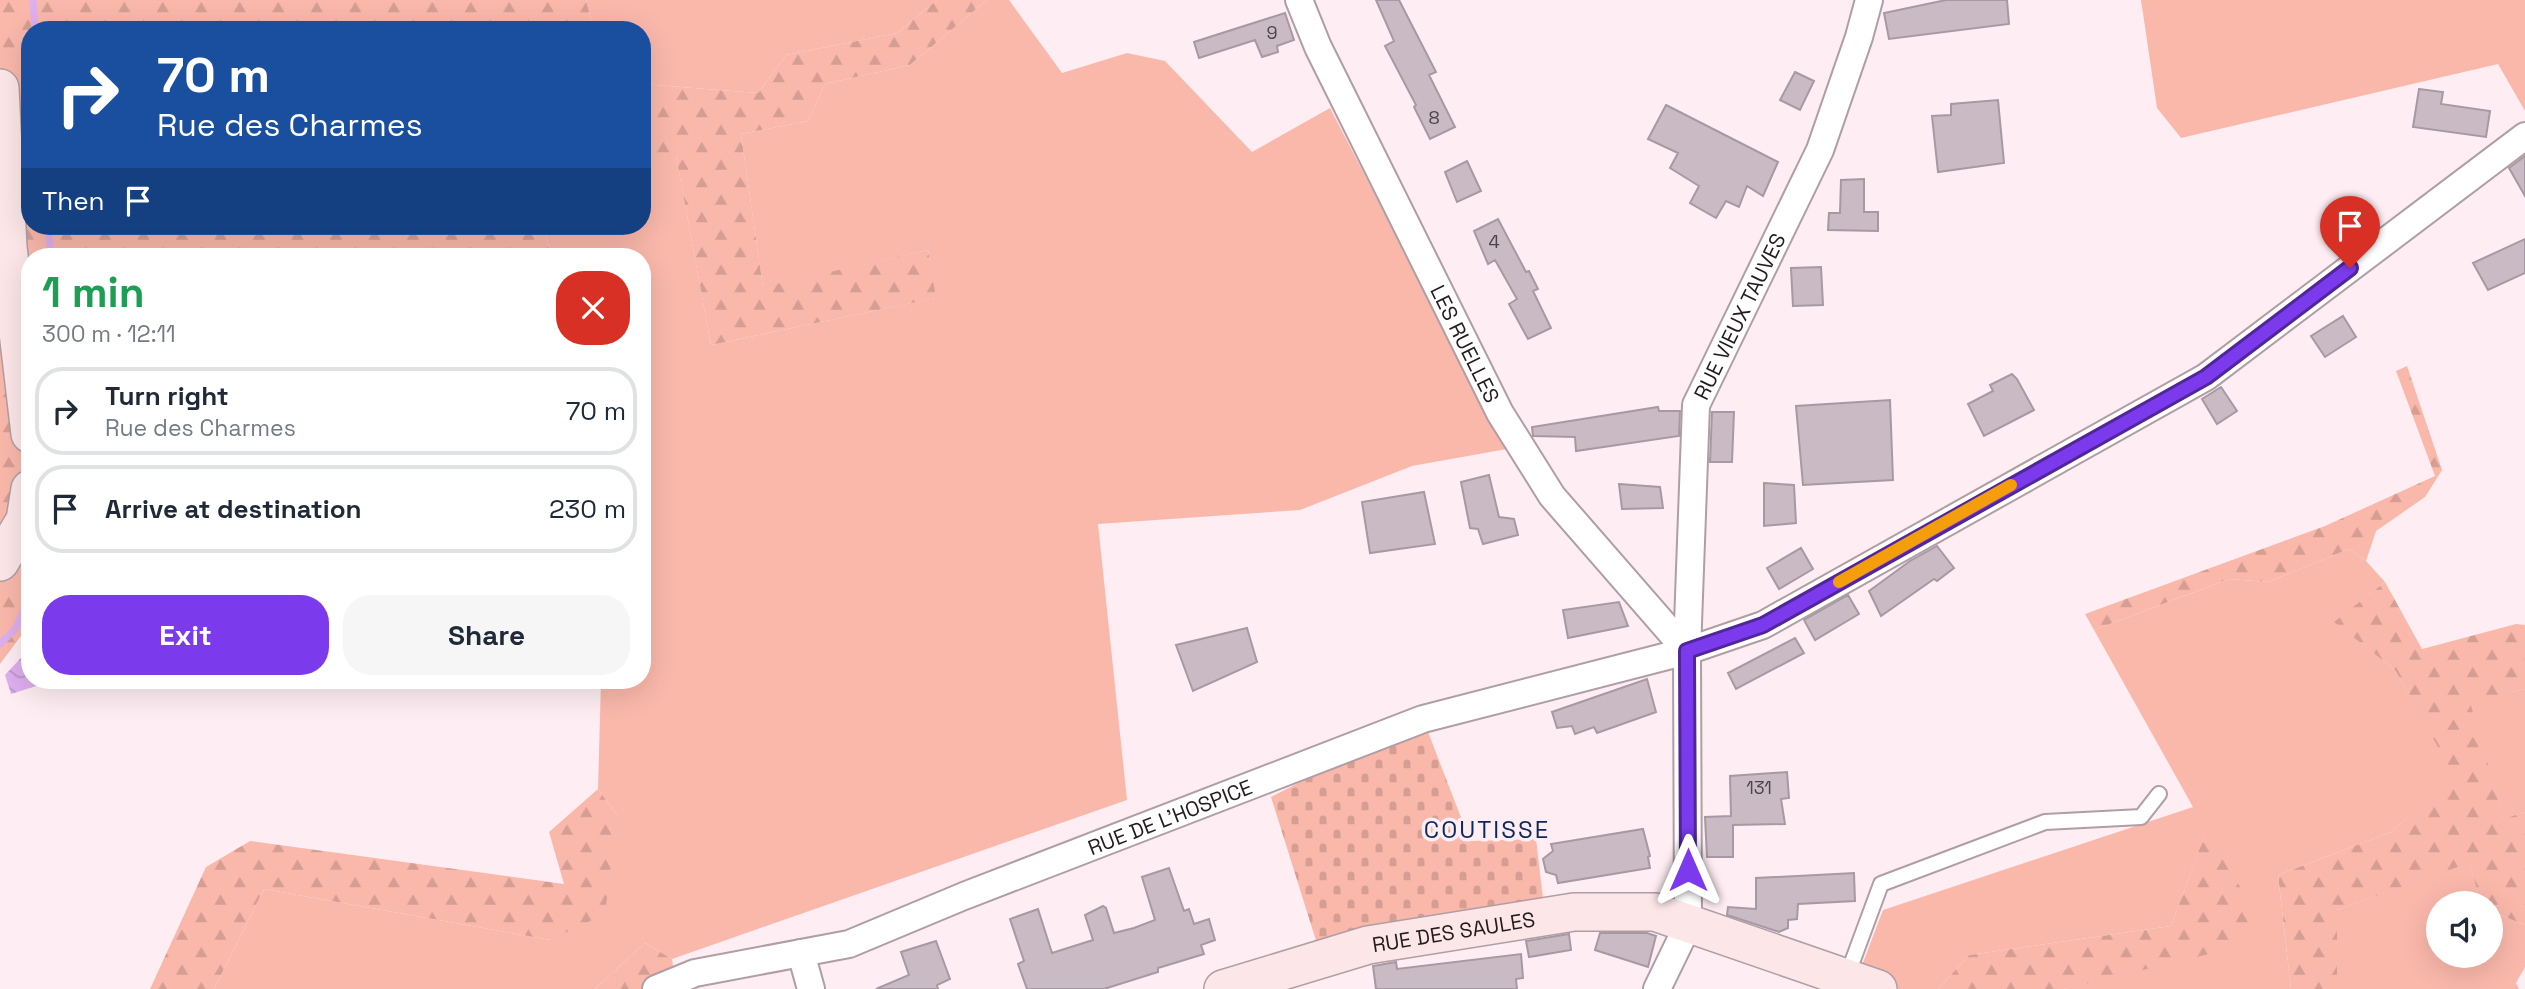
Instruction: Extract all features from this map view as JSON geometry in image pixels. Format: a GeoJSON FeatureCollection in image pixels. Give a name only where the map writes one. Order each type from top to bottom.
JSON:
{"type":"FeatureCollection","features":[{"type":"Feature","properties":{"kind":"street","name":"LES RUELLES"},"geometry":{"type":"LineString","coordinates":[[1298,0],[1318,47],[1500,412],[1552,496],[1687,651]]}},
{"type":"Feature","properties":{"kind":"street","name":"RUE VIEUX TAUVES"},"geometry":{"type":"LineString","coordinates":[[1688,925],[1687,651],[1696,405],[1820,150],[1869,0]]}},
{"type":"Feature","properties":{"kind":"street"},"geometry":{"type":"LineString","coordinates":[[0,88],[8,247],[21,358]]}},
{"type":"Feature","properties":{"kind":"street","name":"RUE DE L'HOSPICE"},"geometry":{"type":"LineString","coordinates":[[656,989],[695,973],[849,944],[964,896],[1423,719],[1687,651],[1763,625],[2206,377],[2525,136]]}},
{"type":"Feature","properties":{"kind":"street"},"geometry":{"type":"LineString","coordinates":[[0,562],[21,527]]}},
{"type":"Feature","properties":{"kind":"street","name":"RUE DES SAULES"},"geometry":{"type":"LineString","coordinates":[[1223,989],[1367,945],[1574,912],[1655,912],[1862,983]]}},
{"type":"Feature","properties":{"kind":"street"},"geometry":{"type":"LineString","coordinates":[[1657,989],[1688,925]]}},
{"type":"Feature","properties":{"kind":"street"},"geometry":{"type":"LineString","coordinates":[[801,953],[811,989]]}},
{"type":"Feature","properties":{"kind":"lane"},"geometry":{"type":"LineString","coordinates":[[1862,983],[1881,884],[2045,822],[2141,817],[2159,794]]}},
{"type":"Feature","properties":{"kind":"green space"},"geometry":{"type":"Polygon","coordinates":[[[0,0],[586,0],[592,21],[21,21],[21,235],[546,235],[549,248],[21,248],[21,636],[0,664],[0,0]]]}},
{"type":"Feature","properties":{"kind":"green space"},"geometry":{"type":"Polygon","coordinates":[[[586,0],[937,0],[897,33],[786,55],[758,93],[651,85],[651,21],[592,21],[586,0]]]}},
{"type":"Feature","properties":{"kind":"green space"},"geometry":{"type":"Polygon","coordinates":[[[937,0],[987,0],[910,65],[825,84],[808,121],[741,134],[763,287],[928,250],[936,298],[711,345],[676,156],[651,160],[651,85],[758,93],[786,55],[897,33],[937,0]]]}},
{"type":"Feature","properties":{"kind":"green space"},"geometry":{"type":"Polygon","coordinates":[[[987,0],[1009,0],[1062,73],[1127,53],[1165,61],[1252,152],[1330,108],[1507,449],[1412,466],[1300,510],[1098,524],[1127,800],[672,959],[645,943],[595,989],[214,989],[264,889],[550,940],[617,815],[598,789],[601,689],[651,689],[651,248],[549,248],[546,235],[651,235],[651,160],[676,155],[711,345],[935,298],[928,250],[763,288],[741,134],[808,121],[825,84],[910,65],[987,0]]]}},
{"type":"Feature","properties":{"kind":"green space"},"geometry":{"type":"Polygon","coordinates":[[[2141,0],[2525,0],[2525,111],[2498,64],[2181,138],[2157,108],[2141,0]]]}},
{"type":"Feature","properties":{"kind":"green space"},"geometry":{"type":"Polygon","coordinates":[[[2407,366],[2442,470],[2425,497],[2376,531],[2366,561],[2349,549],[2268,582],[2229,579],[2094,630],[2085,614],[2325,526],[2435,476],[2396,371],[2407,366]]]}},
{"type":"Feature","properties":{"kind":"green space"},"geometry":{"type":"Polygon","coordinates":[[[2349,549],[2366,561],[2385,582],[2335,622],[2395,670],[2455,776],[2391,832],[2278,875],[2291,989],[2064,989],[2263,926],[2206,832],[2171,926],[1969,955],[1938,989],[1878,989],[1856,981],[1883,910],[2193,807],[2094,630],[2229,579],[2268,582],[2349,549]]]}},
{"type":"Feature","properties":{"kind":"green space"},"geometry":{"type":"Polygon","coordinates":[[[2385,582],[2422,649],[2516,624],[2525,625],[2525,689],[2470,702],[2504,819],[2525,812],[2525,925],[2503,916],[2503,891],[2477,891],[2469,863],[2337,910],[2337,989],[2291,989],[2278,875],[2391,832],[2454,776],[2395,670],[2334,622],[2385,582]]]}},
{"type":"Feature","properties":{"kind":"green space"},"geometry":{"type":"Polygon","coordinates":[[[2525,689],[2525,812],[2504,820],[2469,701],[2525,689]]]}},
{"type":"Feature","properties":{"kind":"green space"},"geometry":{"type":"Polygon","coordinates":[[[1423,719],[1470,841],[1536,839],[1544,907],[1318,947],[1271,797],[1423,719]]]}},
{"type":"Feature","properties":{"kind":"green space"},"geometry":{"type":"Polygon","coordinates":[[[598,789],[617,815],[605,914],[550,940],[264,889],[214,989],[150,989],[206,867],[250,841],[564,884],[549,832],[598,789]]]}},
{"type":"Feature","properties":{"kind":"green space"},"geometry":{"type":"Polygon","coordinates":[[[2206,831],[2264,926],[2238,947],[2064,989],[1938,989],[1969,955],[2171,926],[2206,831]]]}},
{"type":"Feature","properties":{"kind":"green space"},"geometry":{"type":"Polygon","coordinates":[[[2469,862],[2477,891],[2426,891],[2426,968],[2503,968],[2503,916],[2525,925],[2525,967],[2516,983],[2519,989],[2337,989],[2337,910],[2469,862]]]}},
{"type":"Feature","properties":{"kind":"green space"},"geometry":{"type":"Polygon","coordinates":[[[645,943],[672,959],[676,989],[595,989],[645,943]]]}},
{"type":"Feature","properties":{"kind":"water"},"geometry":{"type":"Polygon","coordinates":[[[21,658],[21,689],[27,689],[11,694],[5,675],[21,658]]]}},
{"type":"Feature","properties":{"kind":"building"},"geometry":{"type":"Polygon","coordinates":[[[1376,0],[1399,0],[1436,72],[1429,75],[1455,127],[1430,139],[1414,107],[1416,105],[1385,46],[1394,41],[1376,0]]]}},
{"type":"Feature","properties":{"kind":"building"},"geometry":{"type":"Polygon","coordinates":[[[1946,0],[2007,0],[2009,24],[1889,39],[1884,13],[1946,0]]]}},
{"type":"Feature","properties":{"kind":"building"},"geometry":{"type":"Polygon","coordinates":[[[1285,13],[1294,40],[1277,46],[1278,52],[1262,57],[1255,40],[1199,58],[1194,42],[1285,13]]]}},
{"type":"Feature","properties":{"kind":"building"},"geometry":{"type":"Polygon","coordinates":[[[1795,72],[1814,81],[1800,110],[1780,100],[1795,72]]]}},
{"type":"Feature","properties":{"kind":"building"},"geometry":{"type":"Polygon","coordinates":[[[2419,89],[2443,92],[2441,104],[2490,111],[2486,137],[2413,127],[2419,89]]]}},
{"type":"Feature","properties":{"kind":"building"},"geometry":{"type":"Polygon","coordinates":[[[1998,100],[2004,163],[1938,172],[1932,116],[1951,115],[1951,104],[1998,100]]]}},
{"type":"Feature","properties":{"kind":"building"},"geometry":{"type":"Polygon","coordinates":[[[1666,105],[1778,162],[1763,196],[1747,186],[1739,207],[1726,201],[1716,218],[1690,203],[1699,186],[1670,168],[1678,153],[1648,139],[1666,105]]]}},
{"type":"Feature","properties":{"kind":"building"},"geometry":{"type":"Polygon","coordinates":[[[2525,156],[2525,196],[2509,168],[2525,156]]]}},
{"type":"Feature","properties":{"kind":"building"},"geometry":{"type":"Polygon","coordinates":[[[1467,161],[1481,191],[1457,202],[1445,172],[1467,161]]]}},
{"type":"Feature","properties":{"kind":"building"},"geometry":{"type":"Polygon","coordinates":[[[1864,179],[1864,212],[1878,212],[1878,231],[1828,230],[1829,213],[1840,213],[1841,180],[1864,179]]]}},
{"type":"Feature","properties":{"kind":"building"},"geometry":{"type":"Polygon","coordinates":[[[1498,219],[1538,289],[1533,291],[1551,328],[1528,339],[1509,304],[1517,299],[1495,260],[1488,264],[1474,231],[1498,219]]]}},
{"type":"Feature","properties":{"kind":"building"},"geometry":{"type":"Polygon","coordinates":[[[2525,239],[2525,273],[2488,290],[2473,263],[2525,239]]]}},
{"type":"Feature","properties":{"kind":"building"},"geometry":{"type":"Polygon","coordinates":[[[1821,267],[1823,305],[1793,306],[1791,268],[1821,267]]]}},
{"type":"Feature","properties":{"kind":"building"},"geometry":{"type":"Polygon","coordinates":[[[2343,316],[2356,337],[2325,357],[2311,336],[2343,316]]]}},
{"type":"Feature","properties":{"kind":"building"},"geometry":{"type":"Polygon","coordinates":[[[2012,374],[2034,410],[1984,436],[1968,404],[1993,391],[1990,385],[2012,374]]]}},
{"type":"Feature","properties":{"kind":"building"},"geometry":{"type":"Polygon","coordinates":[[[2221,387],[2237,411],[2217,424],[2202,399],[2221,387]]]}},
{"type":"Feature","properties":{"kind":"building"},"geometry":{"type":"Polygon","coordinates":[[[1890,400],[1893,480],[1803,485],[1796,406],[1890,400]]]}},
{"type":"Feature","properties":{"kind":"building"},"geometry":{"type":"Polygon","coordinates":[[[1658,407],[1659,411],[1680,411],[1679,436],[1576,451],[1575,437],[1533,436],[1532,427],[1658,407]]]}},
{"type":"Feature","properties":{"kind":"building"},"geometry":{"type":"Polygon","coordinates":[[[1712,412],[1734,412],[1732,462],[1710,462],[1712,412]]]}},
{"type":"Feature","properties":{"kind":"building"},"geometry":{"type":"Polygon","coordinates":[[[1489,475],[1499,517],[1514,519],[1518,535],[1483,544],[1478,529],[1470,528],[1461,482],[1489,475]]]}},
{"type":"Feature","properties":{"kind":"building"},"geometry":{"type":"Polygon","coordinates":[[[1764,483],[1794,485],[1796,523],[1764,526],[1764,483]]]}},
{"type":"Feature","properties":{"kind":"building"},"geometry":{"type":"Polygon","coordinates":[[[1619,484],[1660,487],[1663,508],[1622,509],[1619,484]]]}},
{"type":"Feature","properties":{"kind":"building"},"geometry":{"type":"Polygon","coordinates":[[[1424,492],[1435,544],[1370,553],[1362,502],[1424,492]]]}},
{"type":"Feature","properties":{"kind":"building"},"geometry":{"type":"Polygon","coordinates":[[[1937,546],[1954,568],[1881,616],[1869,591],[1910,561],[1937,546]]]}},
{"type":"Feature","properties":{"kind":"building"},"geometry":{"type":"Polygon","coordinates":[[[1801,548],[1813,569],[1779,589],[1767,568],[1801,548]]]}},
{"type":"Feature","properties":{"kind":"building"},"geometry":{"type":"Polygon","coordinates":[[[1848,595],[1859,614],[1815,640],[1804,620],[1848,595]]]}},
{"type":"Feature","properties":{"kind":"building"},"geometry":{"type":"Polygon","coordinates":[[[1619,602],[1628,626],[1568,638],[1563,610],[1619,602]]]}},
{"type":"Feature","properties":{"kind":"building"},"geometry":{"type":"Polygon","coordinates":[[[1247,628],[1257,662],[1193,691],[1176,645],[1247,628]]]}},
{"type":"Feature","properties":{"kind":"building"},"geometry":{"type":"Polygon","coordinates":[[[1795,638],[1804,653],[1736,689],[1728,673],[1795,638]]]}},
{"type":"Feature","properties":{"kind":"building"},"geometry":{"type":"Polygon","coordinates":[[[1647,679],[1656,712],[1597,733],[1594,727],[1575,734],[1572,726],[1557,728],[1552,712],[1647,679]]]}},
{"type":"Feature","properties":{"kind":"building"},"geometry":{"type":"Polygon","coordinates":[[[1787,772],[1789,798],[1781,799],[1785,824],[1733,825],[1733,857],[1707,857],[1705,817],[1731,816],[1730,776],[1787,772]]]}},
{"type":"Feature","properties":{"kind":"building"},"geometry":{"type":"Polygon","coordinates":[[[1643,829],[1650,856],[1650,868],[1558,883],[1556,875],[1546,872],[1543,859],[1553,851],[1551,844],[1643,829]]]}},
{"type":"Feature","properties":{"kind":"building"},"geometry":{"type":"Polygon","coordinates":[[[1169,868],[1184,911],[1189,909],[1194,924],[1209,919],[1215,940],[1201,945],[1204,954],[1104,989],[1027,989],[1018,964],[1024,961],[1010,919],[1038,909],[1052,953],[1093,940],[1085,915],[1103,906],[1114,933],[1134,928],[1155,920],[1142,877],[1169,868]]]}},
{"type":"Feature","properties":{"kind":"building"},"geometry":{"type":"Polygon","coordinates":[[[1854,873],[1855,901],[1798,904],[1797,919],[1788,920],[1788,928],[1779,932],[1727,915],[1728,907],[1756,909],[1756,878],[1854,873]]]}},
{"type":"Feature","properties":{"kind":"building"},"geometry":{"type":"Polygon","coordinates":[[[1600,933],[1647,933],[1656,936],[1648,967],[1595,950],[1600,933]]]}},
{"type":"Feature","properties":{"kind":"building"},"geometry":{"type":"Polygon","coordinates":[[[1569,934],[1571,950],[1529,957],[1526,941],[1569,934]]]}},
{"type":"Feature","properties":{"kind":"building"},"geometry":{"type":"Polygon","coordinates":[[[936,941],[950,979],[937,985],[938,989],[876,989],[909,975],[901,952],[936,941]]]}},
{"type":"Feature","properties":{"kind":"building"},"geometry":{"type":"Polygon","coordinates":[[[1521,954],[1523,978],[1516,979],[1517,989],[1376,989],[1373,966],[1396,962],[1397,969],[1521,954]]]}},
{"type":"Feature","properties":{"kind":"waterway"},"geometry":{"type":"LineString","coordinates":[[33,0],[34,21]]}},
{"type":"Feature","properties":{"kind":"waterway"},"geometry":{"type":"LineString","coordinates":[[49,235],[50,248]]}},
{"type":"Feature","properties":{"kind":"waterway"},"geometry":{"type":"LineString","coordinates":[[0,644],[15,629],[21,617]]}},
{"type":"Feature","properties":{"kind":"slow traffic"},"geometry":{"type":"LineString","coordinates":[[1839,582],[2011,485]]}},
{"type":"Feature","properties":{"kind":"district","name":"COUTISSE"},"geometry":{"type":"Point","coordinates":[1487,829]}},
{"type":"Feature","properties":{"kind":"route"},"geometry":{"type":"LineString","coordinates":[[1688,870],[1687,651],[1763,625],[2206,377],[2350,268]]}}]}
